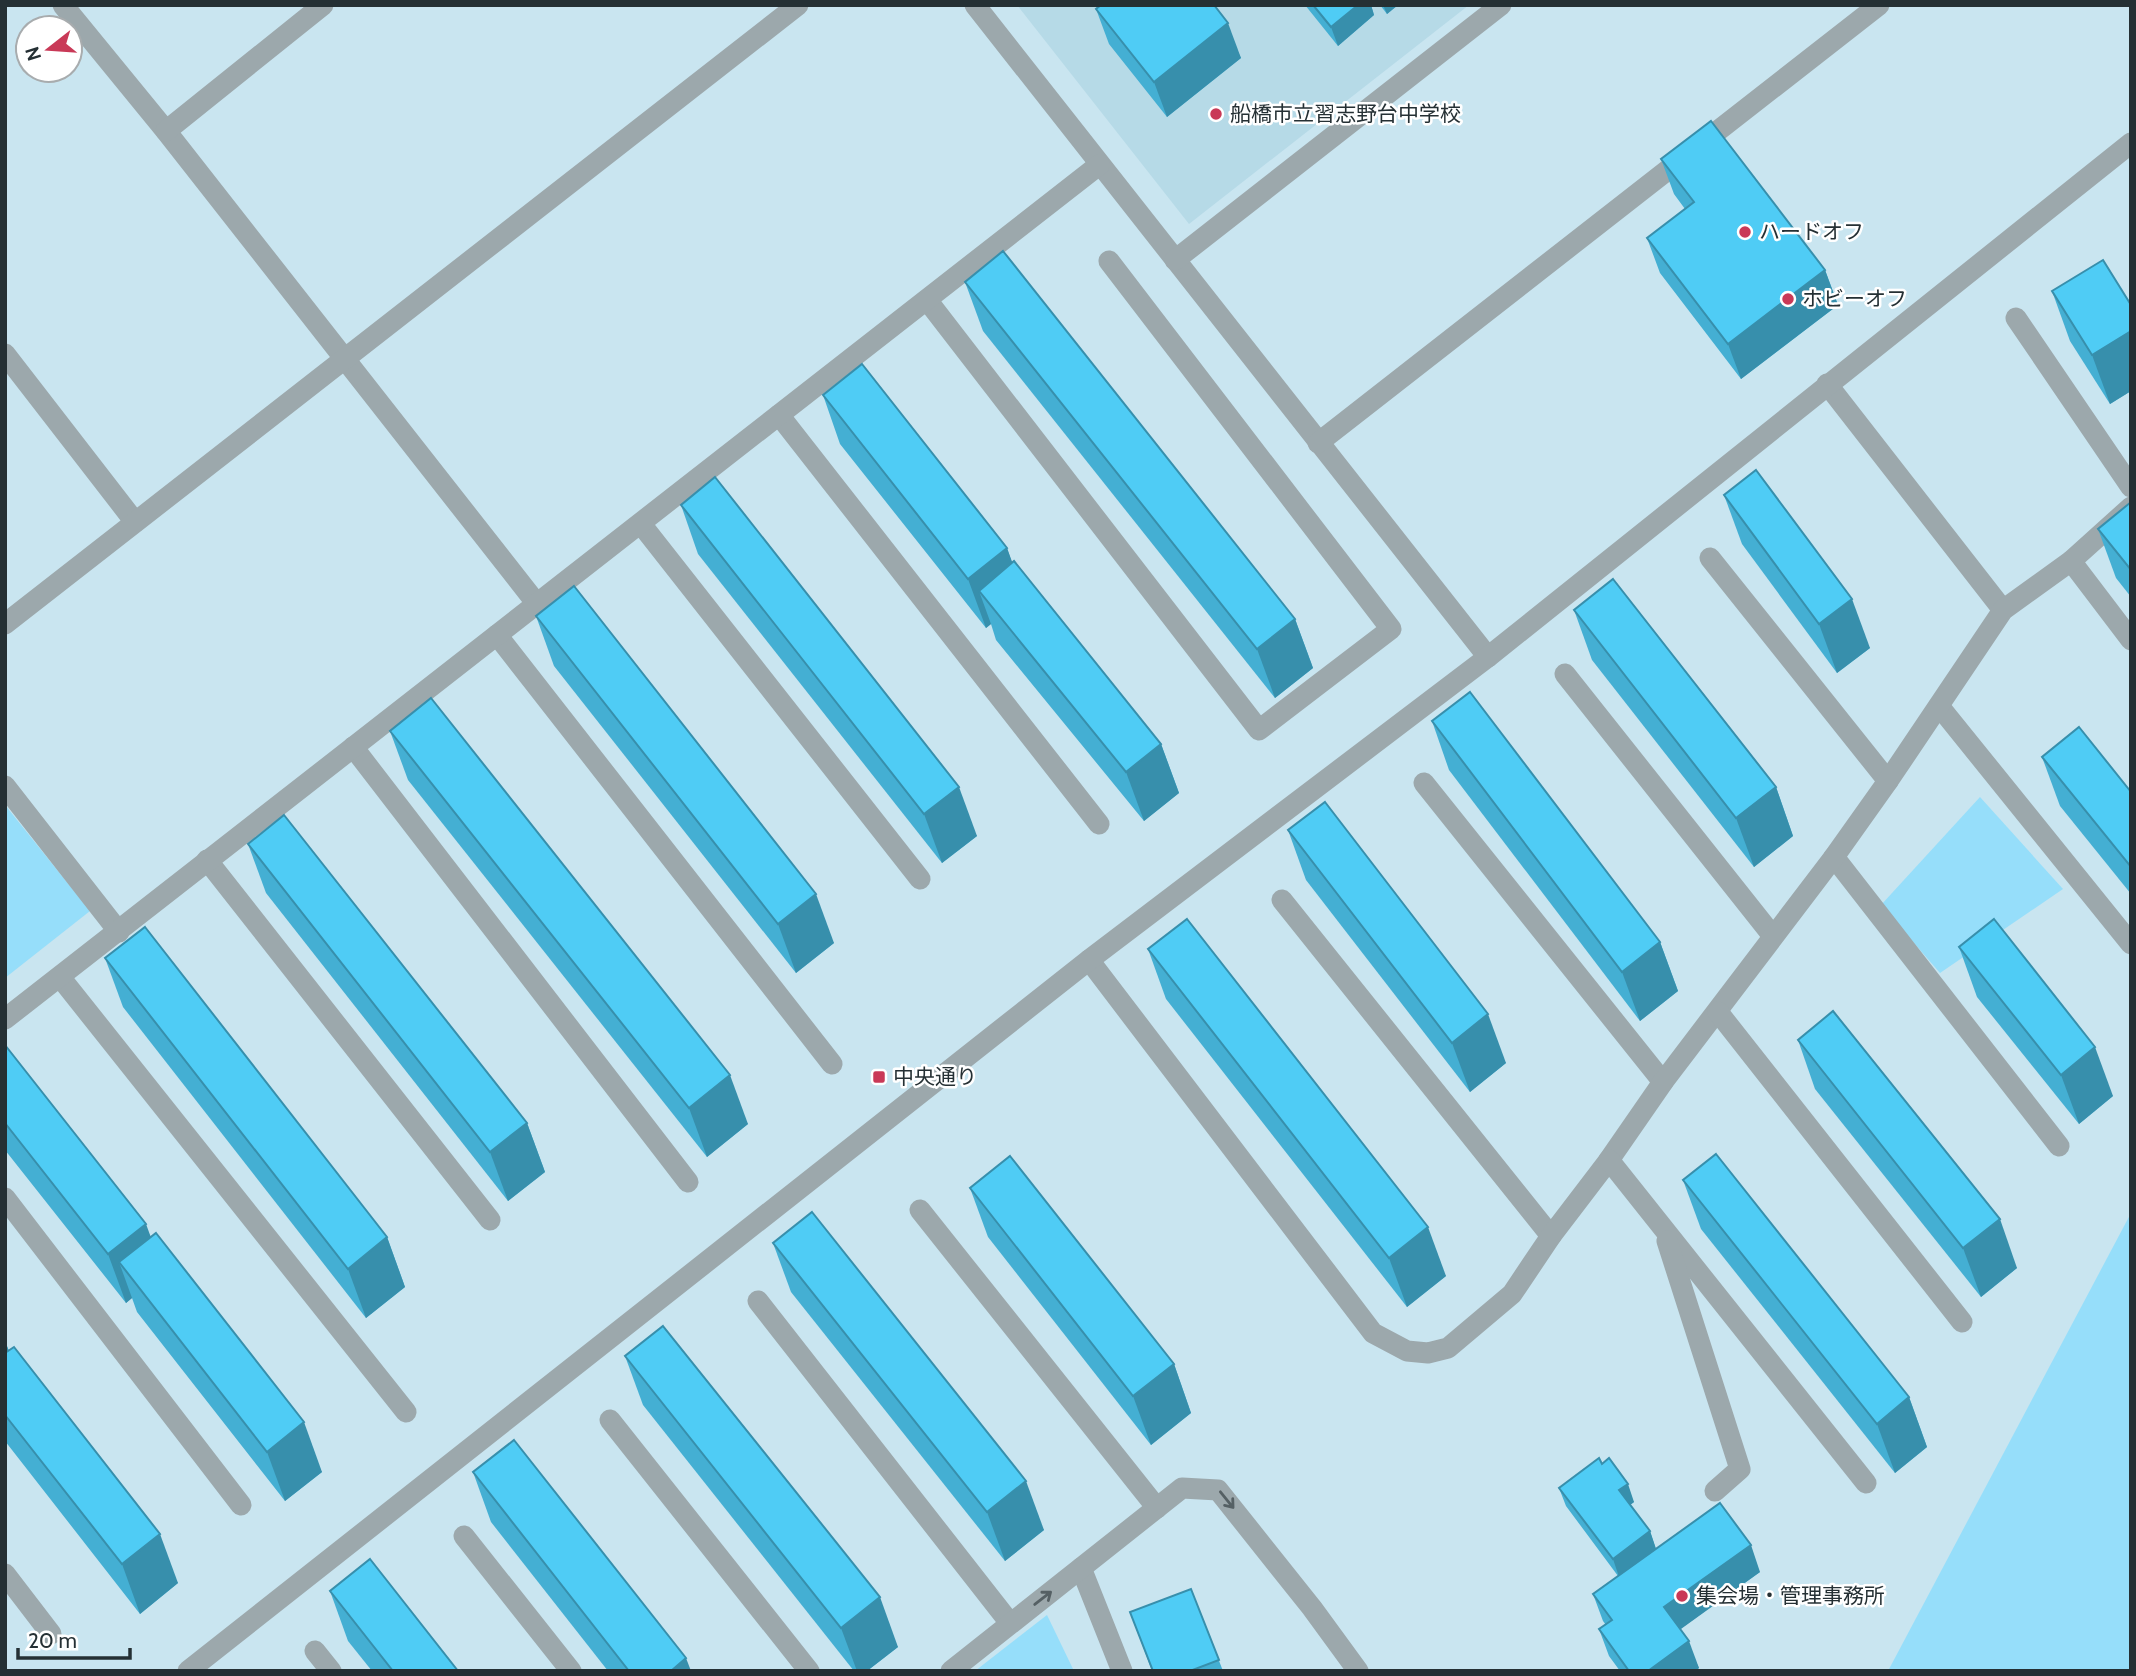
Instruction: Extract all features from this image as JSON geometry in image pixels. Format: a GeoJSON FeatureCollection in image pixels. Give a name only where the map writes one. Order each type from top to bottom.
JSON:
{"type":"FeatureCollection","features":[{"type":"Feature","properties":{"kind":"street"},"geometry":{"type":"LineString","coordinates":[[63,5],[166,131],[537,604]]}},
{"type":"Feature","properties":{"kind":"street"},"geometry":{"type":"LineString","coordinates":[[166,131],[323,5]]}},
{"type":"Feature","properties":{"kind":"street"},"geometry":{"type":"LineString","coordinates":[[5,624],[798,5]]}},
{"type":"Feature","properties":{"kind":"street"},"geometry":{"type":"LineString","coordinates":[[975,5],[1488,657]]}},
{"type":"Feature","properties":{"kind":"street"},"geometry":{"type":"LineString","coordinates":[[1174,260],[1501,5]]}},
{"type":"Feature","properties":{"kind":"street"},"geometry":{"type":"LineString","coordinates":[[1318,443],[1878,5]]}},
{"type":"Feature","properties":{"kind":"street"},"geometry":{"type":"LineString","coordinates":[[188,1671],[1088,960],[1488,657],[2131,144]]}},
{"type":"Feature","properties":{"kind":"street"},"geometry":{"type":"LineString","coordinates":[[5,1019],[1099,165]]}},
{"type":"Feature","properties":{"kind":"street"},"geometry":{"type":"LineString","coordinates":[[927,300],[1259,730],[1391,629],[1109,261]]}},
{"type":"Feature","properties":{"kind":"street"},"geometry":{"type":"LineString","coordinates":[[2016,318],[2131,487]]}},
{"type":"Feature","properties":{"kind":"street"},"geometry":{"type":"LineString","coordinates":[[5,354],[135,522]]}},
{"type":"Feature","properties":{"kind":"street"},"geometry":{"type":"LineString","coordinates":[[1827,384],[2003,611]]}},
{"type":"Feature","properties":{"kind":"street"},"geometry":{"type":"LineString","coordinates":[[779,415],[1098,824]]}},
{"type":"Feature","properties":{"kind":"street"},"geometry":{"type":"LineString","coordinates":[[1088,960],[1373,1333],[1407,1351],[1428,1353],[1448,1348],[1512,1293],[1663,1082],[1772,935],[1834,857],[2003,611],[2071,561],[2131,507]]}},
{"type":"Feature","properties":{"kind":"street"},"geometry":{"type":"LineString","coordinates":[[642,524],[920,879]]}},
{"type":"Feature","properties":{"kind":"street"},"geometry":{"type":"LineString","coordinates":[[1710,558],[1888,781]]}},
{"type":"Feature","properties":{"kind":"street"},"geometry":{"type":"LineString","coordinates":[[2071,561],[2131,640]]}},
{"type":"Feature","properties":{"kind":"street"},"geometry":{"type":"LineString","coordinates":[[497,635],[832,1064]]}},
{"type":"Feature","properties":{"kind":"street"},"geometry":{"type":"LineString","coordinates":[[1565,674],[1772,935]]}},
{"type":"Feature","properties":{"kind":"street"},"geometry":{"type":"LineString","coordinates":[[1939,706],[2131,944]]}},
{"type":"Feature","properties":{"kind":"street"},"geometry":{"type":"LineString","coordinates":[[353,747],[688,1182]]}},
{"type":"Feature","properties":{"kind":"street"},"geometry":{"type":"LineString","coordinates":[[1424,783],[1663,1082]]}},
{"type":"Feature","properties":{"kind":"street"},"geometry":{"type":"LineString","coordinates":[[5,786],[119,932]]}},
{"type":"Feature","properties":{"kind":"street"},"geometry":{"type":"LineString","coordinates":[[1834,857],[2059,1146]]}},
{"type":"Feature","properties":{"kind":"street"},"geometry":{"type":"LineString","coordinates":[[207,860],[490,1220]]}},
{"type":"Feature","properties":{"kind":"street"},"geometry":{"type":"LineString","coordinates":[[1282,900],[1551,1236]]}},
{"type":"Feature","properties":{"kind":"street"},"geometry":{"type":"LineString","coordinates":[[60,977],[406,1412]]}},
{"type":"Feature","properties":{"kind":"street"},"geometry":{"type":"LineString","coordinates":[[1717,1012],[1962,1322]]}},
{"type":"Feature","properties":{"kind":"street"},"geometry":{"type":"LineString","coordinates":[[1609,1160],[1866,1483]]}},
{"type":"Feature","properties":{"kind":"street"},"geometry":{"type":"LineString","coordinates":[[5,1198],[241,1505]]}},
{"type":"Feature","properties":{"kind":"street"},"geometry":{"type":"LineString","coordinates":[[920,1210],[1157,1508]]}},
{"type":"Feature","properties":{"kind":"street"},"geometry":{"type":"LineString","coordinates":[[1663,1229],[1740,1469],[1715,1491]]}},
{"type":"Feature","properties":{"kind":"street"},"geometry":{"type":"LineString","coordinates":[[758,1301],[1010,1623]]}},
{"type":"Feature","properties":{"kind":"street"},"geometry":{"type":"LineString","coordinates":[[610,1420],[809,1671]]}},
{"type":"Feature","properties":{"kind":"street"},"geometry":{"type":"LineString","coordinates":[[951,1671],[1182,1488],[1218,1490],[1312,1608],[1358,1671]]}},
{"type":"Feature","properties":{"kind":"street"},"geometry":{"type":"LineString","coordinates":[[464,1536],[571,1671]]}},
{"type":"Feature","properties":{"kind":"street"},"geometry":{"type":"LineString","coordinates":[[1081,1568],[1122,1671]]}},
{"type":"Feature","properties":{"kind":"street"},"geometry":{"type":"LineString","coordinates":[[5,1574],[51,1634]]}},
{"type":"Feature","properties":{"kind":"street"},"geometry":{"type":"LineString","coordinates":[[315,1651],[331,1671]]}},
{"type":"Feature","properties":{"kind":"shaded area","name":"船橋市立習志野台中学校"},"geometry":{"type":"Polygon","coordinates":[[[1017,5],[1469,5],[1189,224],[1017,5]]]}},
{"type":"Feature","properties":{"kind":"shaded area"},"geometry":{"type":"Polygon","coordinates":[[[1980,797],[2063,889],[1940,973],[1881,905],[1980,797]]]}},
{"type":"Feature","properties":{"kind":"shaded area"},"geometry":{"type":"Polygon","coordinates":[[[5,805],[90,911],[5,978],[5,805]]]}},
{"type":"Feature","properties":{"kind":"shaded area"},"geometry":{"type":"Polygon","coordinates":[[[2131,1213],[2131,1671],[1888,1671],[2131,1213]]]}},
{"type":"Feature","properties":{"kind":"shaded area"},"geometry":{"type":"Polygon","coordinates":[[[1047,1615],[1074,1671],[975,1671],[1047,1615]]]}},
{"type":"Feature","properties":{"kind":"building"},"geometry":{"type":"Polygon","coordinates":[[[1101,5],[1214,5],[1228,23],[1154,82],[1096,9],[1101,5]]]}},
{"type":"Feature","properties":{"kind":"building"},"geometry":{"type":"Polygon","coordinates":[[[1313,5],[1358,5],[1331,27],[1313,5]]]}},
{"type":"Feature","properties":{"kind":"building"},"geometry":{"type":"Polygon","coordinates":[[[1711,121],[1825,270],[1728,344],[1647,238],[1694,202],[1661,159],[1711,121]]]}},
{"type":"Feature","properties":{"kind":"building"},"geometry":{"type":"Polygon","coordinates":[[[1003,251],[1295,619],[1257,649],[965,282],[1003,251]]]}},
{"type":"Feature","properties":{"kind":"building"},"geometry":{"type":"Polygon","coordinates":[[[2103,260],[2131,305],[2131,331],[2092,355],[2052,291],[2103,260]]]}},
{"type":"Feature","properties":{"kind":"building"},"geometry":{"type":"Polygon","coordinates":[[[862,364],[1007,548],[968,579],[823,395],[862,364]]]}},
{"type":"Feature","properties":{"kind":"building"},"geometry":{"type":"Polygon","coordinates":[[[1756,470],[1852,599],[1819,624],[1724,495],[1756,470]]]}},
{"type":"Feature","properties":{"kind":"building"},"geometry":{"type":"Polygon","coordinates":[[[715,477],[959,787],[924,814],[681,505],[715,477]]]}},
{"type":"Feature","properties":{"kind":"building"},"geometry":{"type":"Polygon","coordinates":[[[2131,502],[2131,570],[2098,529],[2131,502]]]}},
{"type":"Feature","properties":{"kind":"building"},"geometry":{"type":"Polygon","coordinates":[[[1014,561],[1161,744],[1126,772],[979,591],[1014,561]]]}},
{"type":"Feature","properties":{"kind":"building"},"geometry":{"type":"Polygon","coordinates":[[[1613,579],[1776,787],[1736,818],[1574,610],[1613,579]]]}},
{"type":"Feature","properties":{"kind":"building"},"geometry":{"type":"Polygon","coordinates":[[[574,586],[816,894],[778,924],[536,616],[574,586]]]}},
{"type":"Feature","properties":{"kind":"building"},"geometry":{"type":"Polygon","coordinates":[[[1470,692],[1660,942],[1622,972],[1432,721],[1470,692]]]}},
{"type":"Feature","properties":{"kind":"building"},"geometry":{"type":"Polygon","coordinates":[[[431,698],[730,1075],[689,1108],[390,731],[431,698]]]}},
{"type":"Feature","properties":{"kind":"building"},"geometry":{"type":"Polygon","coordinates":[[[2079,727],[2131,792],[2131,867],[2042,757],[2079,727]]]}},
{"type":"Feature","properties":{"kind":"building"},"geometry":{"type":"Polygon","coordinates":[[[1325,802],[1488,1014],[1452,1043],[1288,830],[1325,802]]]}},
{"type":"Feature","properties":{"kind":"building"},"geometry":{"type":"Polygon","coordinates":[[[284,815],[527,1123],[490,1152],[248,844],[284,815]]]}},
{"type":"Feature","properties":{"kind":"building"},"geometry":{"type":"Polygon","coordinates":[[[1187,919],[1428,1227],[1389,1258],[1148,949],[1187,919]]]}},
{"type":"Feature","properties":{"kind":"building"},"geometry":{"type":"Polygon","coordinates":[[[1994,919],[2095,1047],[2061,1075],[1959,947],[1994,919]]]}},
{"type":"Feature","properties":{"kind":"building"},"geometry":{"type":"Polygon","coordinates":[[[145,927],[387,1237],[348,1269],[105,958],[145,927]]]}},
{"type":"Feature","properties":{"kind":"building"},"geometry":{"type":"Polygon","coordinates":[[[1833,1011],[2000,1219],[1963,1248],[1798,1040],[1833,1011]]]}},
{"type":"Feature","properties":{"kind":"building"},"geometry":{"type":"Polygon","coordinates":[[[5,1045],[146,1224],[108,1254],[5,1123],[5,1045]]]}},
{"type":"Feature","properties":{"kind":"building"},"geometry":{"type":"Polygon","coordinates":[[[1716,1154],[1909,1397],[1877,1424],[1683,1180],[1716,1154]]]}},
{"type":"Feature","properties":{"kind":"building"},"geometry":{"type":"Polygon","coordinates":[[[1010,1156],[1174,1364],[1133,1396],[970,1188],[1010,1156]]]}},
{"type":"Feature","properties":{"kind":"building"},"geometry":{"type":"Polygon","coordinates":[[[812,1212],[1026,1481],[987,1512],[773,1243],[812,1212]]]}},
{"type":"Feature","properties":{"kind":"building"},"geometry":{"type":"Polygon","coordinates":[[[156,1233],[304,1422],[267,1452],[119,1262],[156,1233]]]}},
{"type":"Feature","properties":{"kind":"building"},"geometry":{"type":"Polygon","coordinates":[[[663,1326],[880,1597],[841,1628],[625,1356],[663,1326]]]}},
{"type":"Feature","properties":{"kind":"building"},"geometry":{"type":"Polygon","coordinates":[[[14,1347],[160,1534],[122,1564],[5,1415],[5,1353],[14,1347]]]}},
{"type":"Feature","properties":{"kind":"building"},"geometry":{"type":"Polygon","coordinates":[[[514,1440],[686,1658],[671,1671],[629,1671],[473,1472],[514,1440]]]}},
{"type":"Feature","properties":{"kind":"building"},"geometry":{"type":"Polygon","coordinates":[[[1599,1458],[1602,1464],[1609,1458],[1628,1484],[1619,1490],[1650,1531],[1613,1559],[1559,1488],[1599,1458]]]}},
{"type":"Feature","properties":{"kind":"building"},"geometry":{"type":"Polygon","coordinates":[[[1720,1503],[1751,1545],[1664,1607],[1689,1641],[1648,1671],[1629,1671],[1599,1629],[1612,1620],[1593,1594],[1720,1503]]]}},
{"type":"Feature","properties":{"kind":"building"},"geometry":{"type":"Polygon","coordinates":[[[370,1559],[458,1671],[393,1671],[330,1591],[370,1559]]]}},
{"type":"Feature","properties":{"kind":"building"},"geometry":{"type":"Polygon","coordinates":[[[1191,1589],[1219,1660],[1190,1671],[1153,1671],[1130,1612],[1191,1589]]]}},
{"type":"Feature","properties":{"kind":"place","name":"船橋市立習志野台中学校"},"geometry":{"type":"Point","coordinates":[1216,114]}},
{"type":"Feature","properties":{"kind":"place","name":"ハードオフ"},"geometry":{"type":"Point","coordinates":[1745,232]}},
{"type":"Feature","properties":{"kind":"place","name":"ホビーオフ"},"geometry":{"type":"Point","coordinates":[1788,299]}},
{"type":"Feature","properties":{"kind":"place","name":"中央通り"},"geometry":{"type":"Point","coordinates":[879,1077]}},
{"type":"Feature","properties":{"kind":"place","name":"集会場・管理事務所"},"geometry":{"type":"Point","coordinates":[1682,1596]}}]}
